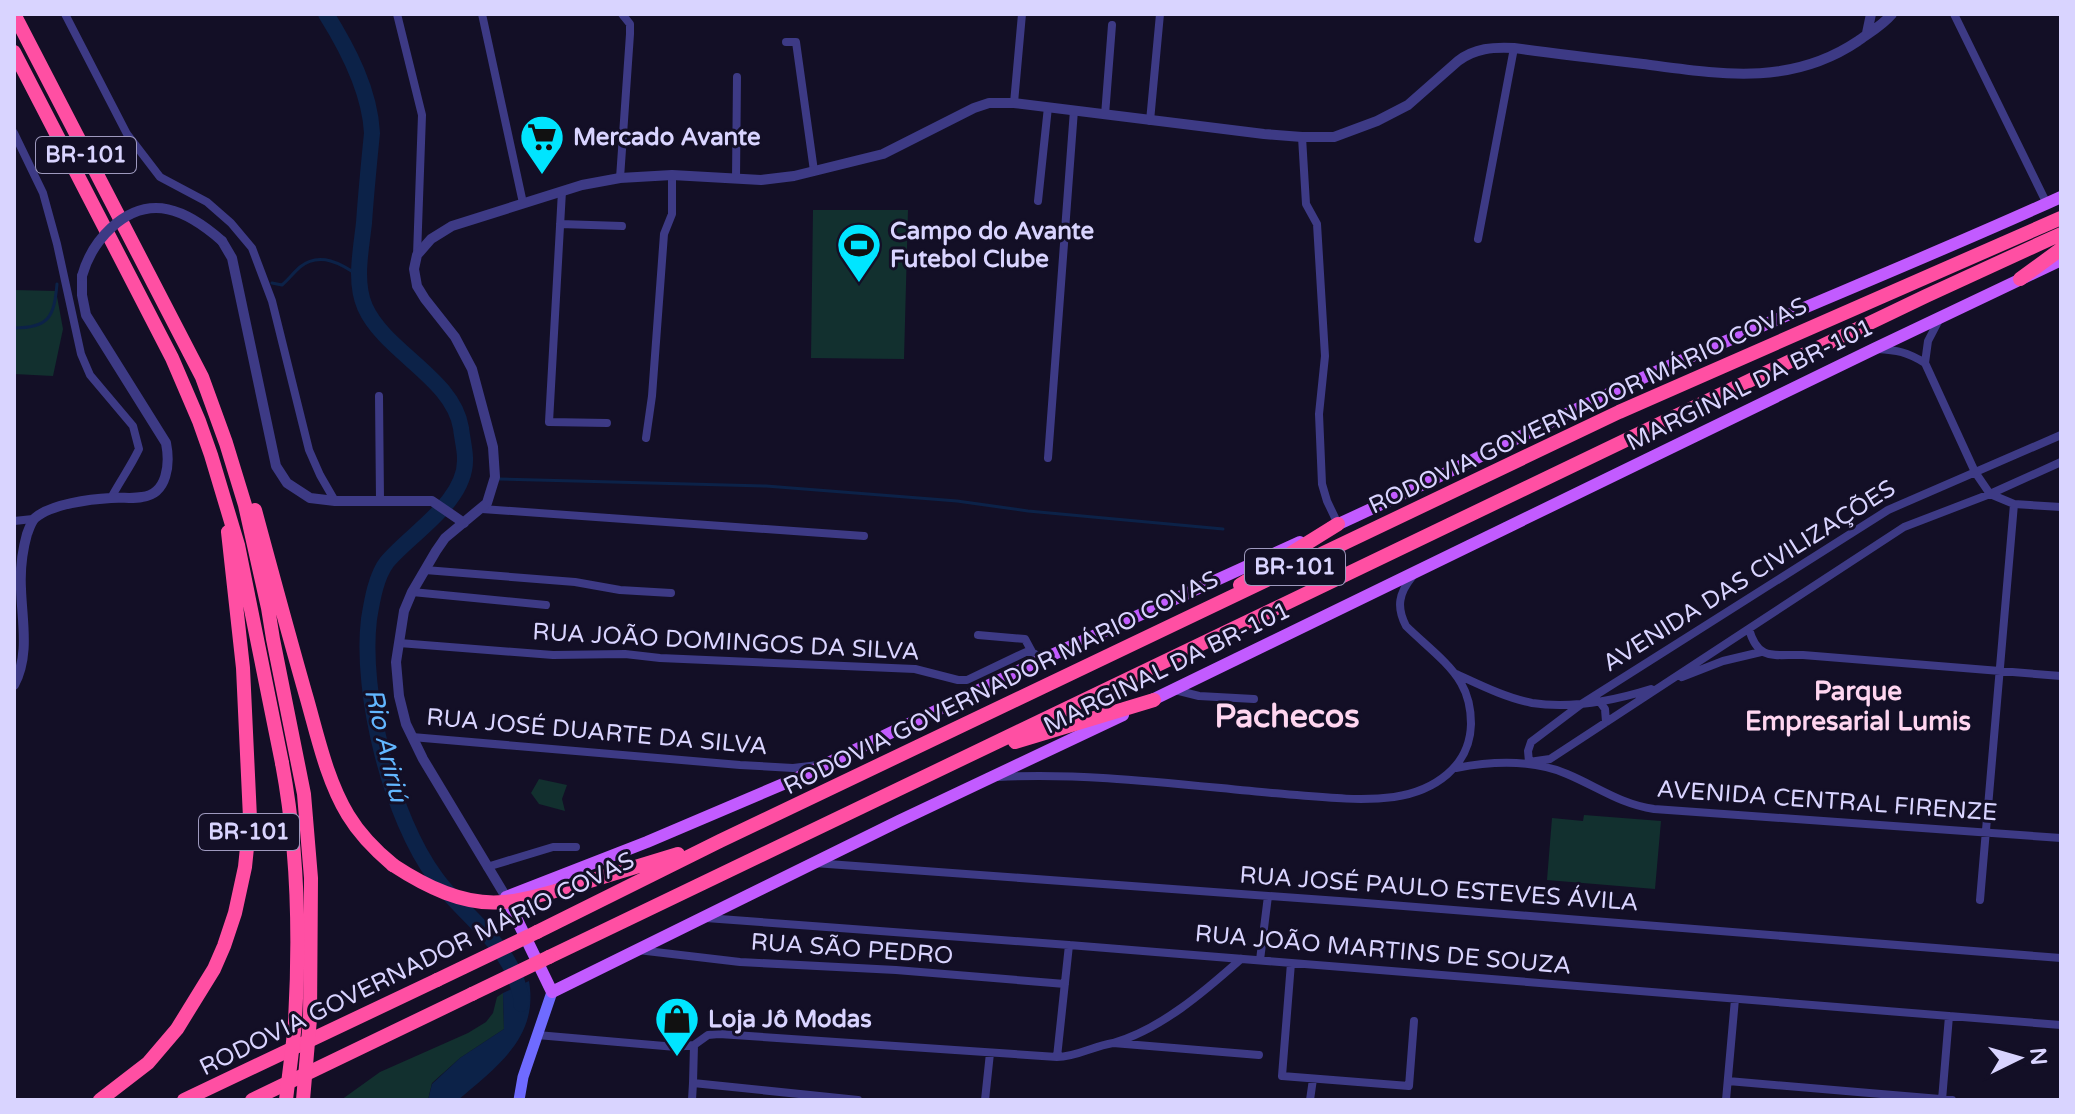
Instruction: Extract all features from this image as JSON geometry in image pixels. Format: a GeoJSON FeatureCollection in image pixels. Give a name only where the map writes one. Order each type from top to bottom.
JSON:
{"type":"FeatureCollection","features":[{"type":"Feature","properties":{"kind":"highway","name":"BR-101"},"geometry":{"type":"LineString","coordinates":[[14,14],[202,377],[245,505],[268,608],[307,822],[311,914],[310,1019],[303,1100]]}},
{"type":"Feature","properties":{"kind":"highway","name":"BR-101"},"geometry":{"type":"LineString","coordinates":[[14,52],[183,381],[211,455],[238,545],[282,763],[292,830],[297,921],[295,1023],[286,1100]]}},
{"type":"Feature","properties":{"kind":"highway","name":"RODOVIA GOVERNADOR MÁRIO COVAS"},"geometry":{"type":"LineString","coordinates":[[184,1100],[1619,412],[2061,218]]}},
{"type":"Feature","properties":{"kind":"highway","name":"RODOVIA GOVERNADOR MÁRIO COVAS"},"geometry":{"type":"LineString","coordinates":[[252,1100],[2061,234]]}},
{"type":"Feature","properties":{"kind":"highway"},"geometry":{"type":"LineString","coordinates":[[2020,279],[2061,249]]}},
{"type":"Feature","properties":{"kind":"highway","name":"BR-101"},"geometry":{"type":"LineString","coordinates":[[215,412],[229,429],[248,483],[330,777],[359,832],[393,865],[418,881],[446,893],[485,902],[504,902],[583,883],[720,841]]}},
{"type":"Feature","properties":{"kind":"highway","name":"BR-101"},"geometry":{"type":"LineString","coordinates":[[100,1100],[148,1063],[170,1038],[214,969],[235,913],[245,867],[250,818],[243,668],[227,537],[230,516]]}},
{"type":"Feature","properties":{"kind":"highway"},"geometry":{"type":"LineString","coordinates":[[1170,627],[1338,524]]}},
{"type":"Feature","properties":{"kind":"highway"},"geometry":{"type":"LineString","coordinates":[[968,756],[1154,700]]}},
{"type":"Feature","properties":{"kind":"main road","name":"MARGINAL DA BR-101"},"geometry":{"type":"LineString","coordinates":[[506,897],[647,842],[827,764],[1037,655],[1338,524],[1657,372],[2061,197]]}},
{"type":"Feature","properties":{"kind":"main road","name":"MARGINAL DA BR-101"},"geometry":{"type":"LineString","coordinates":[[552,992],[2061,260]]}},
{"type":"Feature","properties":{"kind":"main road"},"geometry":{"type":"LineString","coordinates":[[506,897],[552,992],[523,1077],[519,1100]]}},
{"type":"Feature","properties":{"kind":"street"},"geometry":{"type":"LineString","coordinates":[[65,14],[127,134],[160,177],[207,202],[231,223],[252,248],[272,301],[309,450],[335,501]]}},
{"type":"Feature","properties":{"kind":"street"},"geometry":{"type":"LineString","coordinates":[[397,14],[422,115],[414,269],[417,286],[465,353],[476,379],[493,447],[495,477],[491,495],[482,509]]}},
{"type":"Feature","properties":{"kind":"street"},"geometry":{"type":"LineString","coordinates":[[482,14],[523,203]]}},
{"type":"Feature","properties":{"kind":"street"},"geometry":{"type":"LineString","coordinates":[[620,178],[630,34],[630,24],[622,14]]}},
{"type":"Feature","properties":{"kind":"street"},"geometry":{"type":"LineString","coordinates":[[1014,103],[1022,14]]}},
{"type":"Feature","properties":{"kind":"street"},"geometry":{"type":"LineString","coordinates":[[1150,121],[1160,14]]}},
{"type":"Feature","properties":{"kind":"street"},"geometry":{"type":"LineString","coordinates":[[1866,35],[1871,14]]}},
{"type":"Feature","properties":{"kind":"street"},"geometry":{"type":"LineString","coordinates":[[417,255],[431,239],[452,226],[593,182],[672,175],[771,180],[883,154],[982,105],[998,102],[1302,137],[1334,137],[1377,121],[1417,98],[1466,55],[1486,49],[1514,48],[1720,74],[1758,75],[1809,65],[1843,50],[1892,14]]}},
{"type":"Feature","properties":{"kind":"street"},"geometry":{"type":"LineString","coordinates":[[1954,14],[2047,204]]}},
{"type":"Feature","properties":{"kind":"street"},"geometry":{"type":"LineString","coordinates":[[1105,115],[1112,25]]}},
{"type":"Feature","properties":{"kind":"street"},"geometry":{"type":"LineString","coordinates":[[786,42],[796,42],[814,171]]}},
{"type":"Feature","properties":{"kind":"street"},"geometry":{"type":"LineString","coordinates":[[1478,239],[1514,48]]}},
{"type":"Feature","properties":{"kind":"street"},"geometry":{"type":"LineString","coordinates":[[736,178],[737,77]]}},
{"type":"Feature","properties":{"kind":"street"},"geometry":{"type":"LineString","coordinates":[[1038,201],[1048,107]]}},
{"type":"Feature","properties":{"kind":"street"},"geometry":{"type":"LineString","coordinates":[[1048,458],[1074,110]]}},
{"type":"Feature","properties":{"kind":"street"},"geometry":{"type":"LineString","coordinates":[[14,133],[43,193],[81,354],[90,375],[133,426],[139,449],[111,498]]}},
{"type":"Feature","properties":{"kind":"street"},"geometry":{"type":"LineString","coordinates":[[1302,137],[1306,204],[1317,224],[1325,356],[1319,414],[1322,484],[1338,524]]}},
{"type":"Feature","properties":{"kind":"street"},"geometry":{"type":"LineString","coordinates":[[646,438],[664,234],[672,214],[672,175]]}},
{"type":"Feature","properties":{"kind":"street"},"geometry":{"type":"LineString","coordinates":[[562,191],[549,422],[607,423]]}},
{"type":"Feature","properties":{"kind":"street"},"geometry":{"type":"LineString","coordinates":[[14,521],[33,519],[54,508],[85,501],[145,497],[157,491],[168,469],[166,443],[86,315],[82,295],[85,265],[105,234],[123,218],[138,210],[154,207],[178,212],[211,231],[222,241],[232,258],[276,466],[287,483],[310,498],[436,503],[459,519]]}},
{"type":"Feature","properties":{"kind":"street"},"geometry":{"type":"LineString","coordinates":[[560,224],[622,226]]}},
{"type":"Feature","properties":{"kind":"street"},"geometry":{"type":"LineString","coordinates":[[1940,317],[1928,341],[1925,363],[1975,472],[1990,494],[2014,504],[2061,507]]}},
{"type":"Feature","properties":{"kind":"street"},"geometry":{"type":"LineString","coordinates":[[1874,349],[1898,350],[1925,363]]}},
{"type":"Feature","properties":{"kind":"street"},"geometry":{"type":"LineString","coordinates":[[379,396],[380,500]]}},
{"type":"Feature","properties":{"kind":"street","name":"AVENIDA DAS CIVILIZAÇÕES"},"geometry":{"type":"LineString","coordinates":[[1529,762],[1531,742],[1580,705],[1888,510],[2061,435]]}},
{"type":"Feature","properties":{"kind":"street"},"geometry":{"type":"LineString","coordinates":[[1529,762],[1550,759],[1904,527],[1990,494],[2061,462]]}},
{"type":"Feature","properties":{"kind":"street"},"geometry":{"type":"LineString","coordinates":[[1980,900],[2014,504]]}},
{"type":"Feature","properties":{"kind":"street"},"geometry":{"type":"LineString","coordinates":[[506,897],[412,737],[399,696],[396,662],[404,611],[425,570],[459,519],[482,509],[864,536]]}},
{"type":"Feature","properties":{"kind":"street"},"geometry":{"type":"LineString","coordinates":[[14,685],[21,669],[25,643],[22,564],[25,541],[33,519]]}},
{"type":"Feature","properties":{"kind":"street"},"geometry":{"type":"LineString","coordinates":[[425,570],[671,593]]}},
{"type":"Feature","properties":{"kind":"street"},"geometry":{"type":"LineString","coordinates":[[1418,570],[1400,596],[1401,617],[1406,626],[1455,674],[1465,691],[1470,715],[1468,743],[1472,760],[1478,764]]}},
{"type":"Feature","properties":{"kind":"street"},"geometry":{"type":"LineString","coordinates":[[412,592],[546,605]]}},
{"type":"Feature","properties":{"kind":"street"},"geometry":{"type":"LineString","coordinates":[[1749,629],[1754,645],[1761,652]]}},
{"type":"Feature","properties":{"kind":"street"},"geometry":{"type":"LineString","coordinates":[[978,635],[1025,639],[1037,655]]}},
{"type":"Feature","properties":{"kind":"street","name":"RUA JOÃO DOMINGOS DA SILVA"},"geometry":{"type":"LineString","coordinates":[[399,643],[553,655],[625,654],[915,669],[958,680],[967,680],[1026,652],[1037,655]]}},
{"type":"Feature","properties":{"kind":"street"},"geometry":{"type":"LineString","coordinates":[[1455,674],[1532,703],[1580,705],[1664,685],[1723,661],[1761,652],[2061,676]]}},
{"type":"Feature","properties":{"kind":"street"},"geometry":{"type":"LineString","coordinates":[[1468,701],[1479,685]]}},
{"type":"Feature","properties":{"kind":"street"},"geometry":{"type":"LineString","coordinates":[[1175,690],[1199,696],[1254,699]]}},
{"type":"Feature","properties":{"kind":"street"},"geometry":{"type":"LineString","coordinates":[[1600,702],[1605,709],[1606,722]]}},
{"type":"Feature","properties":{"kind":"street","name":"RUA JOSÉ DUARTE DA SILVA"},"geometry":{"type":"LineString","coordinates":[[412,737],[740,765],[793,768],[827,764]]}},
{"type":"Feature","properties":{"kind":"street"},"geometry":{"type":"LineString","coordinates":[[989,778],[1051,775],[1309,796],[1395,797],[1427,787],[1456,768],[1468,743]]}},
{"type":"Feature","properties":{"kind":"street","name":"AVENIDA CENTRAL FIRENZE"},"geometry":{"type":"LineString","coordinates":[[1456,768],[1529,762],[1566,773],[1637,807],[1654,809],[2061,838]]}},
{"type":"Feature","properties":{"kind":"street"},"geometry":{"type":"LineString","coordinates":[[487,867],[553,847],[576,847]]}},
{"type":"Feature","properties":{"kind":"street","name":"RUA JOSÉ PAULO ESTEVES ÁVILA"},"geometry":{"type":"LineString","coordinates":[[814,863],[2061,958]]}},
{"type":"Feature","properties":{"kind":"street"},"geometry":{"type":"LineString","coordinates":[[1260,960],[1268,896]]}},
{"type":"Feature","properties":{"kind":"street","name":"RUA JOÃO MARTINS DE SOUZA"},"geometry":{"type":"LineString","coordinates":[[702,918],[2061,1025]]}},
{"type":"Feature","properties":{"kind":"street"},"geometry":{"type":"LineString","coordinates":[[1057,1057],[1069,945]]}},
{"type":"Feature","properties":{"kind":"street","name":"RUA SÃO PEDRO"},"geometry":{"type":"LineString","coordinates":[[637,950],[740,962],[1065,984]]}},
{"type":"Feature","properties":{"kind":"street"},"geometry":{"type":"LineString","coordinates":[[537,1035],[676,1047],[694,1045],[708,1035],[719,1034],[1075,1056],[1096,1046],[1137,1035],[1187,1003],[1241,959]]}},
{"type":"Feature","properties":{"kind":"street"},"geometry":{"type":"LineString","coordinates":[[1291,963],[1282,1076],[1409,1086],[1414,1021]]}},
{"type":"Feature","properties":{"kind":"street"},"geometry":{"type":"LineString","coordinates":[[1726,1100],[1735,999]]}},
{"type":"Feature","properties":{"kind":"street"},"geometry":{"type":"LineString","coordinates":[[1942,1100],[1949,1016]]}},
{"type":"Feature","properties":{"kind":"street"},"geometry":{"type":"LineString","coordinates":[[1113,1043],[1259,1055]]}},
{"type":"Feature","properties":{"kind":"street"},"geometry":{"type":"LineString","coordinates":[[692,1100],[694,1045]]}},
{"type":"Feature","properties":{"kind":"street"},"geometry":{"type":"LineString","coordinates":[[985,1100],[990,1053]]}},
{"type":"Feature","properties":{"kind":"street"},"geometry":{"type":"LineString","coordinates":[[1310,1100],[1313,1079]]}},
{"type":"Feature","properties":{"kind":"street"},"geometry":{"type":"LineString","coordinates":[[1728,1081],[1952,1100]]}},
{"type":"Feature","properties":{"kind":"street"},"geometry":{"type":"LineString","coordinates":[[693,1083],[858,1100]]}},
{"type":"Feature","properties":{"kind":"green space","name":"Campo do Avante Futebol Clube"},"geometry":{"type":"Polygon","coordinates":[[[813,210],[908,210],[904,359],[811,358],[813,210]]]}},
{"type":"Feature","properties":{"kind":"green space"},"geometry":{"type":"Polygon","coordinates":[[[14,290],[56,291],[63,329],[53,376],[14,374],[14,290]]]}},
{"type":"Feature","properties":{"kind":"green space"},"geometry":{"type":"Polygon","coordinates":[[[539,779],[567,785],[562,799],[565,811],[539,804],[531,793],[539,779]]]}},
{"type":"Feature","properties":{"kind":"green space"},"geometry":{"type":"Polygon","coordinates":[[[1584,815],[1661,821],[1655,889],[1547,880],[1552,818],[1583,821],[1584,815]]]}},
{"type":"Feature","properties":{"kind":"green space"},"geometry":{"type":"Polygon","coordinates":[[[503,993],[504,1029],[460,1058],[432,1083],[428,1100],[341,1100],[380,1072],[486,1022],[493,1013],[497,997],[503,993]]]}},
{"type":"Feature","properties":{"kind":"water"},"geometry":{"type":"Polygon","coordinates":[[[529,981],[527,1019],[512,1050],[458,1100],[428,1100],[432,1084],[460,1058],[504,1029],[503,993],[529,981]]]}},
{"type":"Feature","properties":{"kind":"waterway","name":"Rio Aririú"},"geometry":{"type":"LineString","coordinates":[[326,14],[356,71],[370,117],[372,133],[359,266],[365,307],[387,338],[445,394],[461,428],[465,455],[463,474],[448,502],[387,562],[377,581],[367,649],[374,718],[393,789],[420,853],[445,890],[497,945],[516,978],[521,1004]]}},
{"type":"Feature","properties":{"kind":"waterway"},"geometry":{"type":"LineString","coordinates":[[272,283],[282,285],[300,267],[315,260],[331,261],[359,276]]}},
{"type":"Feature","properties":{"kind":"waterway"},"geometry":{"type":"LineString","coordinates":[[14,328],[35,326],[48,318],[57,284]]}},
{"type":"Feature","properties":{"kind":"waterway"},"geometry":{"type":"LineString","coordinates":[[499,479],[766,486],[957,501],[1028,511],[1223,529]]}},
{"type":"Feature","properties":{"kind":"place","name":"Mercado Avante"},"geometry":{"type":"Point","coordinates":[542,176]}},
{"type":"Feature","properties":{"kind":"place","name":"Campo do Avante Futebol Clube"},"geometry":{"type":"Point","coordinates":[859,284]}},
{"type":"Feature","properties":{"kind":"place","name":"Loja Jô Modas"},"geometry":{"type":"Point","coordinates":[677,1058]}},
{"type":"Feature","properties":{"kind":"district","name":"Parque Empresarial Lumis"},"geometry":{"type":"Point","coordinates":[1858,706]}},
{"type":"Feature","properties":{"kind":"district","name":"Pachecos"},"geometry":{"type":"Point","coordinates":[1287,717]}}]}
